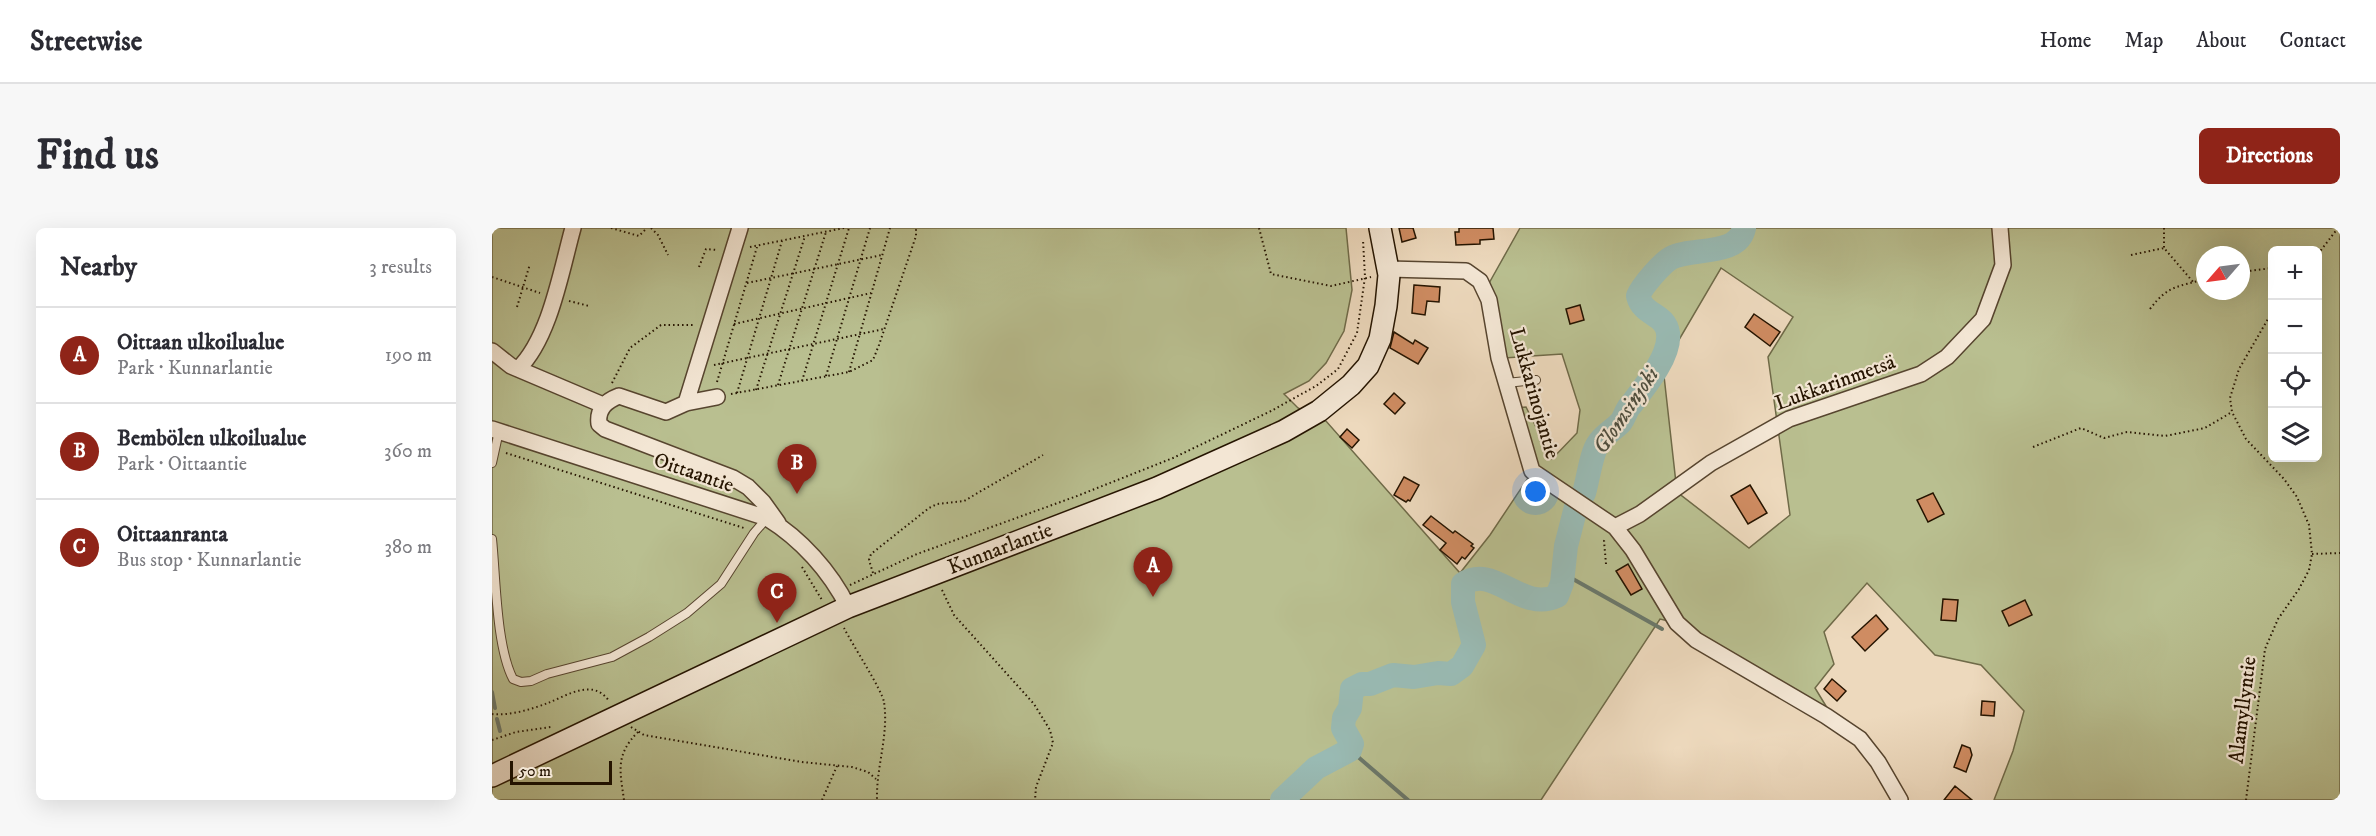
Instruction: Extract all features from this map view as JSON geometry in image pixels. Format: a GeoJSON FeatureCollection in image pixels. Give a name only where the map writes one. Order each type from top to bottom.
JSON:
{"type":"FeatureCollection","features":[{"type":"Feature","properties":{"kind":"main road","name":"Kunnarlantie"},"geometry":{"type":"LineString","coordinates":[[492,776],[836,602],[1158,488],[1284,431],[1319,411],[1351,385],[1368,366],[1380,339],[1386,306],[1388,269],[1371,233]]}},
{"type":"Feature","properties":{"kind":"street"},"geometry":{"type":"LineString","coordinates":[[518,369],[529,358],[547,320],[573,228]]}},
{"type":"Feature","properties":{"kind":"street"},"geometry":{"type":"LineString","coordinates":[[686,403],[740,228]]}},
{"type":"Feature","properties":{"kind":"street","name":"Lukkarinmetsä"},"geometry":{"type":"LineString","coordinates":[[1615,527],[1640,514],[1711,463],[1789,418],[1921,374],[1947,357],[1983,319],[2003,265],[2000,228]]}},
{"type":"Feature","properties":{"kind":"street","name":"Lukkarinojantie"},"geometry":{"type":"LineString","coordinates":[[1388,269],[1466,272],[1480,281],[1489,300],[1506,383],[1532,471],[1615,527],[1633,550],[1677,623],[1696,640],[1826,716],[1860,739],[1878,762],[1900,800]]}},
{"type":"Feature","properties":{"kind":"street"},"geometry":{"type":"LineString","coordinates":[[492,351],[518,369],[603,405]]}},
{"type":"Feature","properties":{"kind":"street"},"geometry":{"type":"LineString","coordinates":[[717,390],[666,412],[619,396],[603,405],[598,416],[599,424],[605,429],[717,472],[748,487],[763,502],[773,522]]}},
{"type":"Feature","properties":{"kind":"street","name":"Oittaantie"},"geometry":{"type":"LineString","coordinates":[[496,430],[773,522],[820,564],[836,602]]}},
{"type":"Feature","properties":{"kind":"lane"},"geometry":{"type":"LineString","coordinates":[[1506,383],[1536,380]]}},
{"type":"Feature","properties":{"kind":"lane"},"geometry":{"type":"LineString","coordinates":[[492,463],[496,430]]}},
{"type":"Feature","properties":{"kind":"lane"},"geometry":{"type":"LineString","coordinates":[[492,539],[504,653],[513,679],[521,682],[612,657],[687,613],[721,584],[754,533],[773,522]]}},
{"type":"Feature","properties":{"kind":"path"},"geometry":{"type":"LineString","coordinates":[[611,228],[639,236],[649,228],[658,235],[668,255]]}},
{"type":"Feature","properties":{"kind":"path"},"geometry":{"type":"LineString","coordinates":[[699,267],[706,249],[733,250],[844,228]]}},
{"type":"Feature","properties":{"kind":"path"},"geometry":{"type":"LineString","coordinates":[[802,381],[849,228]]}},
{"type":"Feature","properties":{"kind":"path"},"geometry":{"type":"LineString","coordinates":[[826,376],[870,228]]}},
{"type":"Feature","properties":{"kind":"path"},"geometry":{"type":"LineString","coordinates":[[849,372],[890,228]]}},
{"type":"Feature","properties":{"kind":"path"},"geometry":{"type":"LineString","coordinates":[[757,245],[722,364],[717,390],[736,393],[756,390],[849,372],[873,360],[916,236],[916,228]]}},
{"type":"Feature","properties":{"kind":"path"},"geometry":{"type":"LineString","coordinates":[[1259,228],[1271,274],[1331,286],[1365,277]]}},
{"type":"Feature","properties":{"kind":"path"},"geometry":{"type":"LineString","coordinates":[[2150,309],[2162,294],[2175,287],[2194,283],[2164,248],[2163,228]]}},
{"type":"Feature","properties":{"kind":"path"},"geometry":{"type":"LineString","coordinates":[[2322,249],[2338,228]]}},
{"type":"Feature","properties":{"kind":"path"},"geometry":{"type":"LineString","coordinates":[[778,385],[826,232]]}},
{"type":"Feature","properties":{"kind":"path"},"geometry":{"type":"LineString","coordinates":[[836,602],[873,573],[917,554],[1077,496],[1173,458],[1316,386],[1338,369],[1357,333],[1371,233]]}},
{"type":"Feature","properties":{"kind":"path"},"geometry":{"type":"LineString","coordinates":[[756,390],[804,236]]}},
{"type":"Feature","properties":{"kind":"path"},"geometry":{"type":"LineString","coordinates":[[736,393],[782,240]]}},
{"type":"Feature","properties":{"kind":"path"},"geometry":{"type":"LineString","coordinates":[[2131,255],[2164,248]]}},
{"type":"Feature","properties":{"kind":"path"},"geometry":{"type":"LineString","coordinates":[[746,284],[882,255]]}},
{"type":"Feature","properties":{"kind":"path"},"geometry":{"type":"LineString","coordinates":[[517,307],[530,264]]}},
{"type":"Feature","properties":{"kind":"path"},"geometry":{"type":"LineString","coordinates":[[2250,271],[2268,269]]}},
{"type":"Feature","properties":{"kind":"path"},"geometry":{"type":"LineString","coordinates":[[734,324],[871,293]]}},
{"type":"Feature","properties":{"kind":"path"},"geometry":{"type":"LineString","coordinates":[[2033,447],[2081,428],[2104,438],[2127,432],[2165,436],[2205,428],[2232,412],[2230,398],[2239,369],[2268,319]]}},
{"type":"Feature","properties":{"kind":"path"},"geometry":{"type":"LineString","coordinates":[[603,405],[614,375],[630,348],[661,325],[683,324],[710,327]]}},
{"type":"Feature","properties":{"kind":"path"},"geometry":{"type":"LineString","coordinates":[[697,368],[884,329]]}},
{"type":"Feature","properties":{"kind":"path","name":"Alamyllyntie"},"geometry":{"type":"LineString","coordinates":[[2232,412],[2246,439],[2284,479],[2297,497],[2309,525],[2312,554],[2309,570],[2278,620],[2265,649],[2246,800]]}},
{"type":"Feature","properties":{"kind":"path"},"geometry":{"type":"LineString","coordinates":[[495,450],[728,522],[754,533]]}},
{"type":"Feature","properties":{"kind":"path"},"geometry":{"type":"LineString","coordinates":[[873,573],[869,560],[870,554],[929,508],[937,504],[964,501],[1043,455]]}},
{"type":"Feature","properties":{"kind":"path"},"geometry":{"type":"LineString","coordinates":[[1606,564],[1604,541],[1615,527]]}},
{"type":"Feature","properties":{"kind":"path"},"geometry":{"type":"LineString","coordinates":[[2312,554],[2340,553]]}},
{"type":"Feature","properties":{"kind":"path"},"geometry":{"type":"LineString","coordinates":[[800,564],[836,602],[884,700],[884,733],[876,779],[877,800]]}},
{"type":"Feature","properties":{"kind":"path"},"geometry":{"type":"LineString","coordinates":[[939,586],[945,593],[954,615],[1034,704],[1050,730],[1053,743],[1036,787],[1035,800]]}},
{"type":"Feature","properties":{"kind":"path"},"geometry":{"type":"LineString","coordinates":[[492,714],[513,713],[546,704],[583,689],[599,692],[609,701]]}},
{"type":"Feature","properties":{"kind":"path"},"geometry":{"type":"LineString","coordinates":[[627,723],[638,732],[802,762],[852,767],[868,772],[876,779]]}},
{"type":"Feature","properties":{"kind":"path"},"geometry":{"type":"LineString","coordinates":[[624,800],[620,773],[621,753],[638,732]]}},
{"type":"Feature","properties":{"kind":"path"},"geometry":{"type":"LineString","coordinates":[[822,800],[837,766]]}},
{"type":"Feature","properties":{"kind":"green space"},"geometry":{"type":"Polygon","coordinates":[[[492,228],[1346,228],[1352,290],[1344,331],[1326,363],[1309,381],[1284,394],[1298,408],[1326,421],[1460,573],[1490,535],[1528,478],[1539,470],[1517,408],[1526,407],[1552,459],[1577,433],[1580,410],[1562,354],[1504,358],[1488,285],[1520,228],[2340,228],[2340,800],[1994,800],[2013,751],[2024,711],[1981,665],[1935,655],[1867,583],[1824,632],[1834,664],[1815,688],[1829,711],[1700,636],[1664,598],[1677,623],[1660,619],[1541,800],[492,800],[492,228]],[[1721,268],[1663,367],[1677,492],[1749,548],[1790,515],[1768,357],[1793,317],[1721,268]]]}},
{"type":"Feature","properties":{"kind":"building"},"geometry":{"type":"Polygon","coordinates":[[[1399,228],[1413,228],[1416,238],[1402,242],[1399,228]]]}},
{"type":"Feature","properties":{"kind":"building"},"geometry":{"type":"Polygon","coordinates":[[[1459,228],[1493,228],[1494,239],[1480,240],[1480,244],[1456,245],[1455,232],[1459,232],[1459,228]]]}},
{"type":"Feature","properties":{"kind":"building"},"geometry":{"type":"Polygon","coordinates":[[[1414,285],[1440,287],[1439,302],[1427,301],[1425,315],[1412,313],[1414,285]]]}},
{"type":"Feature","properties":{"kind":"building"},"geometry":{"type":"Polygon","coordinates":[[[1580,305],[1584,320],[1570,324],[1566,309],[1580,305]]]}},
{"type":"Feature","properties":{"kind":"building"},"geometry":{"type":"Polygon","coordinates":[[[1754,314],[1780,332],[1770,346],[1745,327],[1754,314]]]}},
{"type":"Feature","properties":{"kind":"building"},"geometry":{"type":"Polygon","coordinates":[[[1394,332],[1413,344],[1415,340],[1428,348],[1418,364],[1390,348],[1394,332]]]}},
{"type":"Feature","properties":{"kind":"building"},"geometry":{"type":"Polygon","coordinates":[[[1394,393],[1405,403],[1395,414],[1384,404],[1394,393]]]}},
{"type":"Feature","properties":{"kind":"building"},"geometry":{"type":"Polygon","coordinates":[[[1347,429],[1359,440],[1352,448],[1340,437],[1347,429]]]}},
{"type":"Feature","properties":{"kind":"building"},"geometry":{"type":"Polygon","coordinates":[[[1404,477],[1419,485],[1410,501],[1406,502],[1394,495],[1404,477]]]}},
{"type":"Feature","properties":{"kind":"building"},"geometry":{"type":"Polygon","coordinates":[[[1750,485],[1767,513],[1748,524],[1731,496],[1750,485]]]}},
{"type":"Feature","properties":{"kind":"building"},"geometry":{"type":"Polygon","coordinates":[[[1933,493],[1944,514],[1928,522],[1917,500],[1933,493]]]}},
{"type":"Feature","properties":{"kind":"building"},"geometry":{"type":"Polygon","coordinates":[[[1431,516],[1453,533],[1455,531],[1473,544],[1471,546],[1474,548],[1465,559],[1462,557],[1457,564],[1440,550],[1446,543],[1423,525],[1431,516]]]}},
{"type":"Feature","properties":{"kind":"building"},"geometry":{"type":"Polygon","coordinates":[[[1628,564],[1642,589],[1631,595],[1616,571],[1628,564]]]}},
{"type":"Feature","properties":{"kind":"building"},"geometry":{"type":"Polygon","coordinates":[[[1943,599],[1958,600],[1956,621],[1941,620],[1943,599]]]}},
{"type":"Feature","properties":{"kind":"building"},"geometry":{"type":"Polygon","coordinates":[[[2025,600],[2032,615],[2009,626],[2002,611],[2025,600]]]}},
{"type":"Feature","properties":{"kind":"building"},"geometry":{"type":"Polygon","coordinates":[[[1876,615],[1888,629],[1865,651],[1852,637],[1876,615]]]}},
{"type":"Feature","properties":{"kind":"building"},"geometry":{"type":"Polygon","coordinates":[[[1832,679],[1846,691],[1837,701],[1824,689],[1832,679]]]}},
{"type":"Feature","properties":{"kind":"building"},"geometry":{"type":"Polygon","coordinates":[[[1982,701],[1995,702],[1994,716],[1981,715],[1982,701]]]}},
{"type":"Feature","properties":{"kind":"building"},"geometry":{"type":"Polygon","coordinates":[[[1962,745],[1970,748],[1972,755],[1966,772],[1954,767],[1962,745]]]}},
{"type":"Feature","properties":{"kind":"building"},"geometry":{"type":"Polygon","coordinates":[[[1955,786],[1972,800],[1944,800],[1955,786]]]}},
{"type":"Feature","properties":{"kind":"waterway","name":"Glomsinjoki"},"geometry":{"type":"LineString","coordinates":[[1584,493],[1598,444],[1621,422],[1661,362],[1668,342],[1666,326],[1644,307],[1638,296],[1640,292],[1671,258],[1724,247],[1740,237],[1744,228]]}},
{"type":"Feature","properties":{"kind":"waterway"},"geometry":{"type":"LineString","coordinates":[[1282,800],[1316,768],[1350,750],[1352,744],[1343,728],[1344,718],[1350,708],[1352,689],[1393,675],[1414,677],[1438,673],[1451,674],[1462,666],[1474,645],[1463,602],[1463,584],[1474,579],[1486,579],[1531,598],[1544,600],[1557,596],[1562,583],[1566,546],[1576,507]]}},
{"type":"Feature","properties":{"kind":"waterway"},"geometry":{"type":"LineString","coordinates":[[1564,574],[1662,629]]}},
{"type":"Feature","properties":{"kind":"waterway"},"geometry":{"type":"LineString","coordinates":[[492,692],[495,708]]}},
{"type":"Feature","properties":{"kind":"waterway"},"geometry":{"type":"LineString","coordinates":[[497,719],[500,731]]}},
{"type":"Feature","properties":{"kind":"waterway"},"geometry":{"type":"LineString","coordinates":[[1350,750],[1408,800]]}},
{"type":"Feature","properties":{"kind":"place","name":"Bembölen ulkoilualue"},"geometry":{"type":"Point","coordinates":[797,494]}},
{"type":"Feature","properties":{"kind":"place","name":"Oittaan ulkoilualue"},"geometry":{"type":"Point","coordinates":[1153,597]}},
{"type":"Feature","properties":{"kind":"place","name":"Oittaanranta"},"geometry":{"type":"Point","coordinates":[777,623]}}]}
